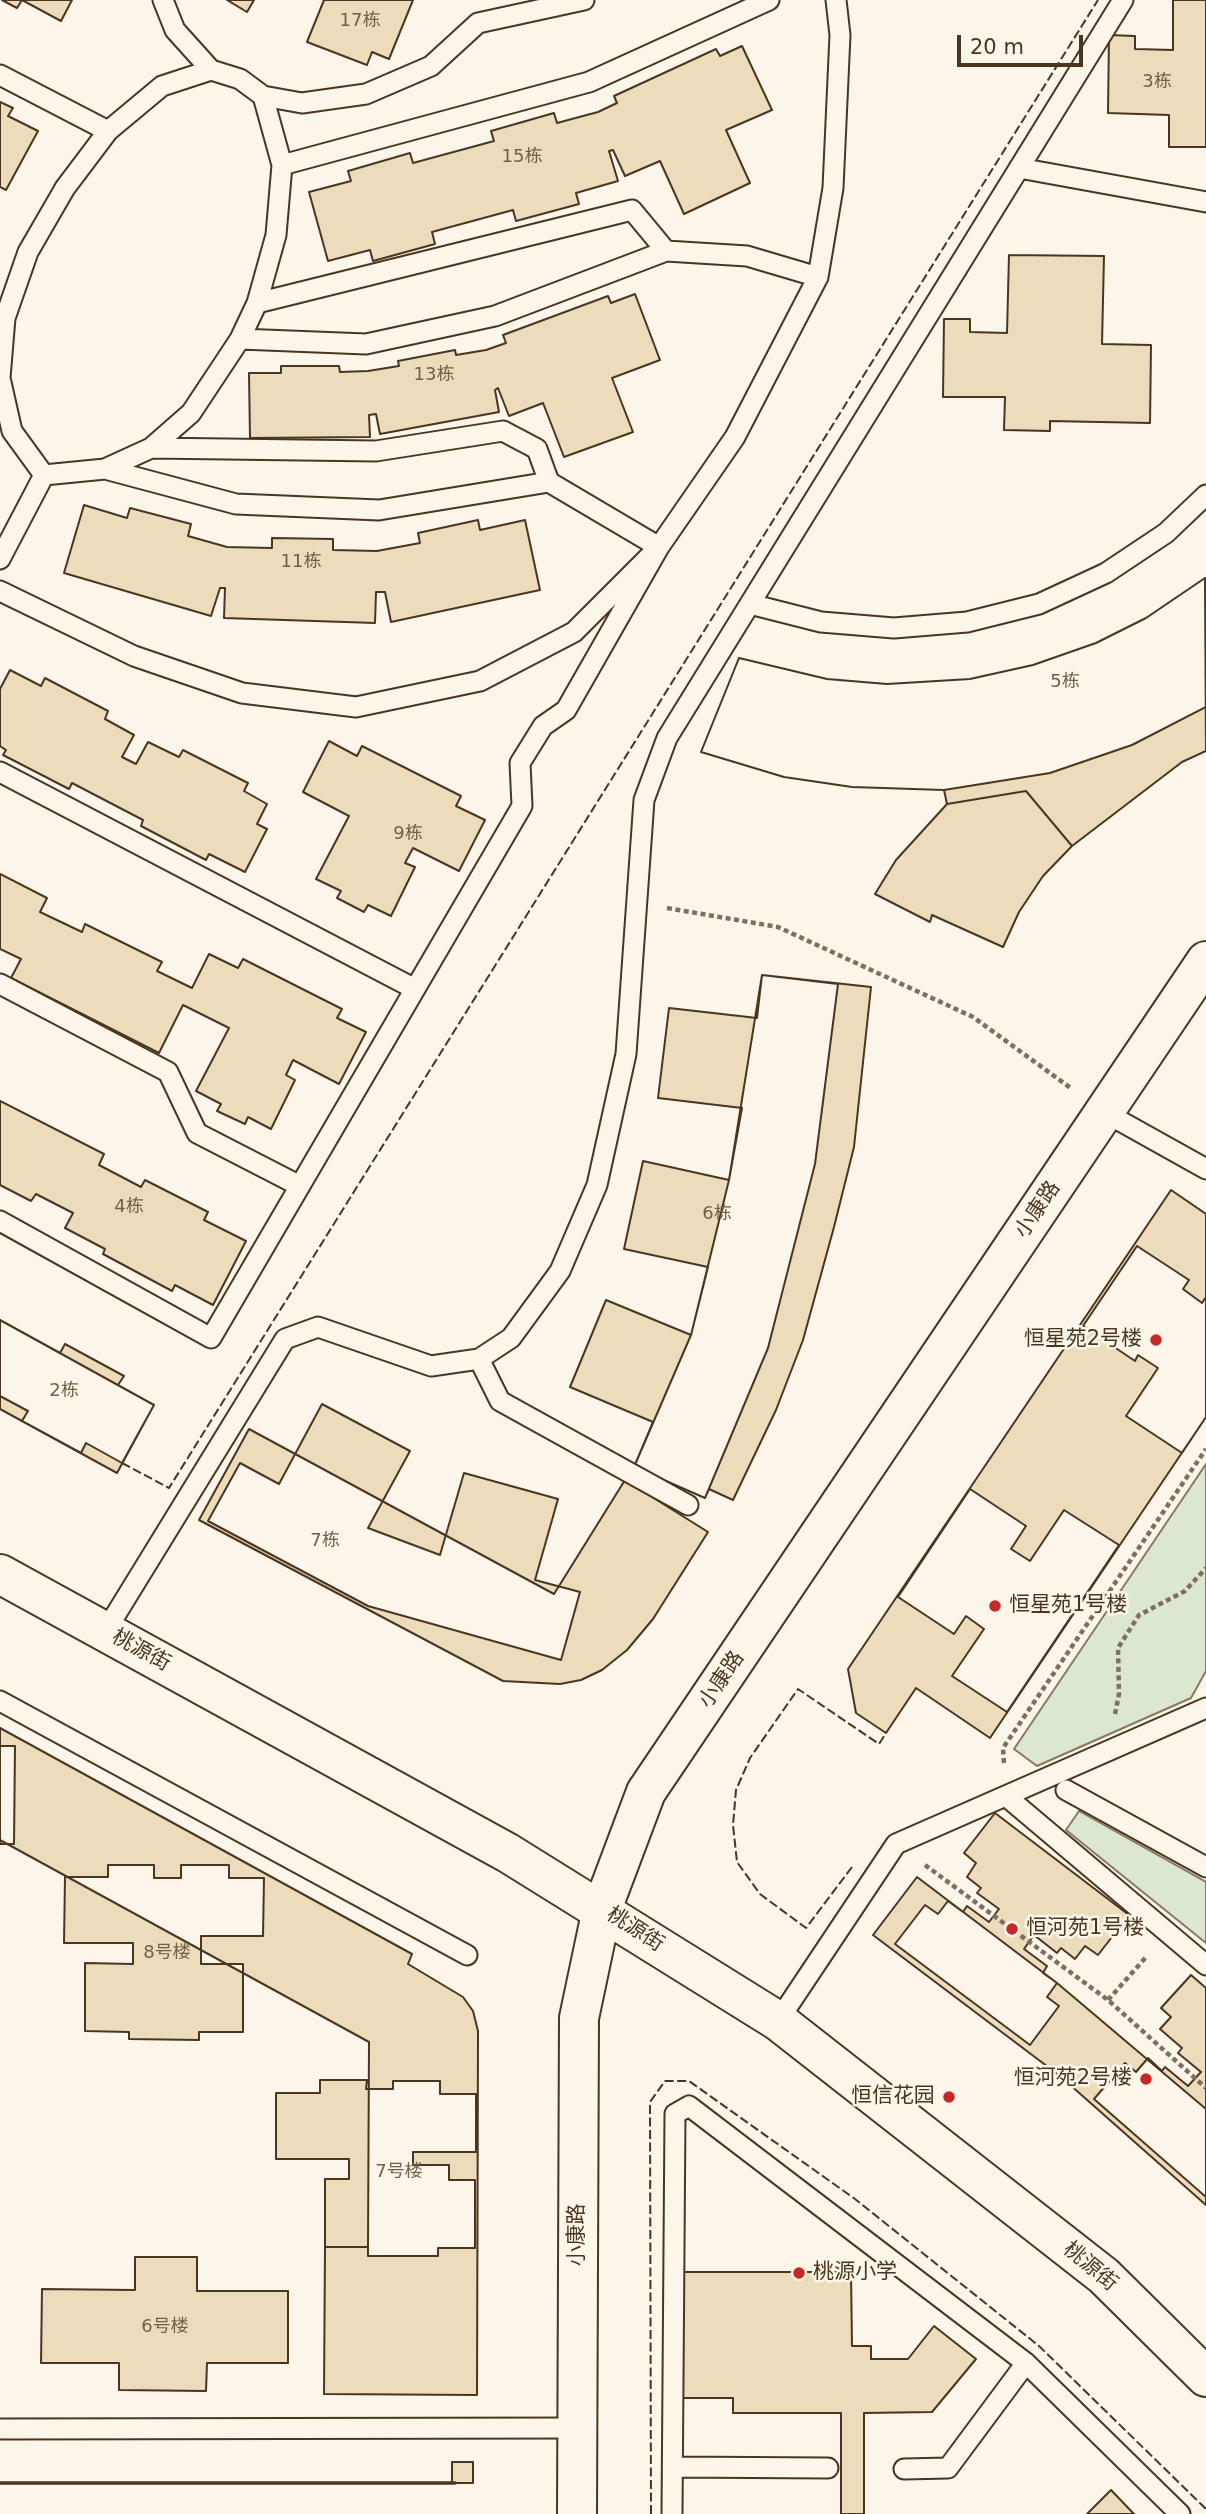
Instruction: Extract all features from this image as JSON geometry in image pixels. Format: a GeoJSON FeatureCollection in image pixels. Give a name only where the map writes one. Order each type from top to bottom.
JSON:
{"type":"FeatureCollection","features":[{"type":"Feature","properties":{"kind":"street","name":"小康路"},"geometry":{"type":"LineString","coordinates":[[577,2514],[579,2018],[602,1909],[646,1792],[1206,961]]}},
{"type":"Feature","properties":{"kind":"street","name":"桃源街"},"geometry":{"type":"LineString","coordinates":[[0,1574],[496,1846],[602,1909],[778,2021],[1104,2276],[1206,2377]]}},
{"type":"Feature","properties":{"kind":"lane"},"geometry":{"type":"LineString","coordinates":[[163,0],[175,30],[211,70],[240,79],[263,96],[302,103],[366,93],[431,66],[478,23],[584,0]]}},
{"type":"Feature","properties":{"kind":"lane"},"geometry":{"type":"LineString","coordinates":[[282,165],[589,82],[769,0]]}},
{"type":"Feature","properties":{"kind":"lane"},"geometry":{"type":"LineString","coordinates":[[0,1220],[211,1338],[522,806],[520,763],[543,726],[566,710],[659,547],[735,437],[818,277],[835,164],[840,35],[836,0]]}},
{"type":"Feature","properties":{"kind":"lane"},"geometry":{"type":"LineString","coordinates":[[104,1632],[285,1339],[318,1327],[431,1366],[479,1359],[511,1338],[560,1271],[597,1185],[626,1054],[644,800],[667,738],[1123,0]]}},
{"type":"Feature","properties":{"kind":"lane"},"geometry":{"type":"LineString","coordinates":[[44,475],[12,431],[0,378],[2,317],[28,252],[65,188],[108,131],[162,86],[211,70]]}},
{"type":"Feature","properties":{"kind":"lane"},"geometry":{"type":"LineString","coordinates":[[0,75],[108,131]]}},
{"type":"Feature","properties":{"kind":"lane"},"geometry":{"type":"LineString","coordinates":[[44,475],[105,469],[151,448],[191,414],[240,339],[257,303],[276,234],[282,165],[263,96]]}},
{"type":"Feature","properties":{"kind":"lane"},"geometry":{"type":"LineString","coordinates":[[1019,168],[1206,202]]}},
{"type":"Feature","properties":{"kind":"lane"},"geometry":{"type":"LineString","coordinates":[[257,303],[632,210],[666,251]]}},
{"type":"Feature","properties":{"kind":"lane"},"geometry":{"type":"LineString","coordinates":[[240,339],[366,344],[495,316],[666,251],[747,256],[818,277]]}},
{"type":"Feature","properties":{"kind":"lane"},"geometry":{"type":"LineString","coordinates":[[151,448],[376,451],[503,431],[537,449],[549,482],[659,547]]}},
{"type":"Feature","properties":{"kind":"lane"},"geometry":{"type":"LineString","coordinates":[[105,469],[236,504],[379,510],[549,482]]}},
{"type":"Feature","properties":{"kind":"lane"},"geometry":{"type":"LineString","coordinates":[[0,559],[44,475]]}},
{"type":"Feature","properties":{"kind":"lane"},"geometry":{"type":"LineString","coordinates":[[750,604],[821,622],[894,628],[967,622],[1039,604],[1106,573],[1166,533],[1206,495]]}},
{"type":"Feature","properties":{"kind":"lane"},"geometry":{"type":"LineString","coordinates":[[0,591],[134,656],[242,693],[356,707],[480,681],[574,632],[659,547]]}},
{"type":"Feature","properties":{"kind":"lane"},"geometry":{"type":"LineString","coordinates":[[0,772],[415,989]]}},
{"type":"Feature","properties":{"kind":"lane"},"geometry":{"type":"LineString","coordinates":[[0,984],[168,1072],[197,1133],[300,1186]]}},
{"type":"Feature","properties":{"kind":"lane"},"geometry":{"type":"LineString","coordinates":[[1104,1112],[1206,1169]]}},
{"type":"Feature","properties":{"kind":"lane"},"geometry":{"type":"LineString","coordinates":[[479,1359],[500,1401],[688,1505]]}},
{"type":"Feature","properties":{"kind":"lane"},"geometry":{"type":"LineString","coordinates":[[0,1701],[467,1955]]}},
{"type":"Feature","properties":{"kind":"lane"},"geometry":{"type":"LineString","coordinates":[[778,2021],[896,1844],[1206,1708]]}},
{"type":"Feature","properties":{"kind":"lane"},"geometry":{"type":"LineString","coordinates":[[1066,1790],[1206,1867]]}},
{"type":"Feature","properties":{"kind":"lane"},"geometry":{"type":"LineString","coordinates":[[1007,1797],[1206,1965]]}},
{"type":"Feature","properties":{"kind":"lane"},"geometry":{"type":"LineString","coordinates":[[672,2514],[675,2114],[689,2106],[1026,2363],[1180,2514]]}},
{"type":"Feature","properties":{"kind":"lane"},"geometry":{"type":"LineString","coordinates":[[904,2469],[947,2468],[1026,2363]]}},
{"type":"Feature","properties":{"kind":"lane"},"geometry":{"type":"LineString","coordinates":[[0,2428],[577,2428]]}},
{"type":"Feature","properties":{"kind":"lane"},"geometry":{"type":"LineString","coordinates":[[673,2467],[828,2468]]}},
{"type":"Feature","properties":{"kind":"path"},"geometry":{"type":"LineString","coordinates":[[636,903],[778,927],[973,1017],[1104,1112]]}},
{"type":"Feature","properties":{"kind":"path"},"geometry":{"type":"LineString","coordinates":[[1007,1797],[1003,1748],[1206,1448]]}},
{"type":"Feature","properties":{"kind":"path"},"geometry":{"type":"LineString","coordinates":[[1108,1752],[1119,1694],[1118,1648],[1139,1615],[1185,1591],[1206,1569]]}},
{"type":"Feature","properties":{"kind":"path"},"geometry":{"type":"LineString","coordinates":[[896,1844],[1108,2000],[1206,2088]]}},
{"type":"Feature","properties":{"kind":"path"},"geometry":{"type":"LineString","coordinates":[[1108,2000],[1168,1933]]}},
{"type":"Feature","properties":{"kind":"green space"},"geometry":{"type":"Polygon","coordinates":[[[1206,1464],[1206,1671],[1191,1698],[1037,1766],[1014,1749],[1206,1464]]]}},
{"type":"Feature","properties":{"kind":"green space"},"geometry":{"type":"Polygon","coordinates":[[[1079,1811],[1206,1882],[1206,1943],[1066,1830],[1079,1811]]]}},
{"type":"Feature","properties":{"kind":"building"},"geometry":{"type":"Polygon","coordinates":[[[2,0],[22,0],[17,8],[2,0]]]}},
{"type":"Feature","properties":{"kind":"building"},"geometry":{"type":"Polygon","coordinates":[[[22,0],[72,0],[61,21],[22,0]]]}},
{"type":"Feature","properties":{"kind":"building"},"geometry":{"type":"Polygon","coordinates":[[[227,0],[254,0],[247,12],[227,0]]]}},
{"type":"Feature","properties":{"kind":"building"},"geometry":{"type":"Polygon","coordinates":[[[324,0],[413,0],[389,59],[372,52],[367,65],[307,42],[324,0]]]}},
{"type":"Feature","properties":{"kind":"building"},"geometry":{"type":"Polygon","coordinates":[[[1173,0],[1206,0],[1206,147],[1169,147],[1169,115],[1108,113],[1109,35],[1135,36],[1135,49],[1173,50],[1173,0]]]}},
{"type":"Feature","properties":{"kind":"building"},"geometry":{"type":"Polygon","coordinates":[[[742,46],[772,110],[726,130],[750,183],[684,214],[660,161],[625,176],[613,150],[609,151],[618,181],[576,193],[579,204],[516,221],[513,210],[432,232],[435,244],[373,261],[370,250],[328,261],[309,192],[351,181],[348,171],[410,153],[413,163],[494,141],[491,131],[554,113],[557,123],[598,112],[617,103],[614,96],[716,49],[720,56],[742,46]]]}},
{"type":"Feature","properties":{"kind":"building"},"geometry":{"type":"Polygon","coordinates":[[[0,102],[13,108],[8,116],[38,131],[6,190],[0,187],[0,102]]]}},
{"type":"Feature","properties":{"kind":"building"},"geometry":{"type":"Polygon","coordinates":[[[1009,255],[1104,256],[1102,344],[1151,345],[1150,423],[1050,421],[1050,431],[1004,430],[1005,397],[943,397],[944,319],[970,319],[970,332],[1007,333],[1009,255]]]}},
{"type":"Feature","properties":{"kind":"building"},"geometry":{"type":"Polygon","coordinates":[[[635,294],[660,360],[612,378],[633,432],[564,457],[543,403],[509,416],[498,388],[495,390],[499,412],[380,434],[376,414],[369,415],[370,437],[250,438],[249,373],[281,373],[281,366],[339,366],[340,372],[368,371],[399,366],[398,361],[455,350],[456,355],[486,350],[506,343],[503,335],[608,296],[611,303],[635,294]]]}},
{"type":"Feature","properties":{"kind":"building"},"geometry":{"type":"Polygon","coordinates":[[[84,505],[127,518],[130,508],[191,524],[188,536],[227,547],[272,548],[272,538],[333,539],[333,550],[377,551],[420,543],[418,533],[478,520],[480,530],[525,520],[540,590],[391,622],[385,592],[376,592],[375,623],[224,618],[225,588],[220,588],[211,616],[64,573],[84,505]]]}},
{"type":"Feature","properties":{"kind":"building"},"geometry":{"type":"Polygon","coordinates":[[[1205,578],[1206,707],[1132,745],[1050,773],[944,790],[852,787],[784,777],[701,752],[739,658],[827,679],[887,684],[970,679],[1033,665],[1096,643],[1146,618],[1205,578]]]}},
{"type":"Feature","properties":{"kind":"building"},"geometry":{"type":"Polygon","coordinates":[[[1205,578],[1206,751],[1182,762],[1072,846],[1026,791],[947,804],[944,790],[852,787],[784,777],[701,752],[739,658],[827,679],[887,684],[970,679],[1033,665],[1096,643],[1146,618],[1205,578]]]}},
{"type":"Feature","properties":{"kind":"building"},"geometry":{"type":"Polygon","coordinates":[[[10,670],[41,686],[45,678],[108,711],[105,719],[134,735],[122,757],[136,764],[148,742],[179,757],[183,750],[248,783],[244,791],[267,804],[257,824],[267,829],[245,872],[209,854],[206,860],[141,826],[143,820],[72,783],[69,789],[3,755],[6,750],[0,746],[0,689],[10,670]]]}},
{"type":"Feature","properties":{"kind":"building"},"geometry":{"type":"Polygon","coordinates":[[[329,741],[357,756],[362,746],[461,796],[456,806],[485,820],[459,871],[413,848],[405,863],[415,867],[391,916],[368,905],[364,912],[337,898],[341,891],[316,879],[349,816],[303,792],[329,741]]]}},
{"type":"Feature","properties":{"kind":"building"},"geometry":{"type":"Polygon","coordinates":[[[1026,791],[1072,846],[1043,876],[1019,912],[1003,947],[932,915],[930,922],[875,894],[896,860],[947,804],[1026,791]]]}},
{"type":"Feature","properties":{"kind":"building"},"geometry":{"type":"Polygon","coordinates":[[[0,874],[47,898],[40,912],[82,932],[85,924],[162,962],[157,971],[192,988],[209,954],[238,968],[243,959],[342,1009],[337,1018],[366,1032],[339,1084],[293,1060],[286,1075],[295,1080],[271,1129],[248,1117],[245,1124],[217,1111],[221,1104],[196,1091],[229,1028],[183,1005],[159,1053],[11,978],[21,959],[0,949],[0,874]]]}},
{"type":"Feature","properties":{"kind":"building"},"geometry":{"type":"Polygon","coordinates":[[[762,975],[838,984],[815,1164],[768,1348],[705,1498],[634,1467],[653,1422],[570,1387],[606,1300],[691,1335],[708,1267],[624,1249],[643,1161],[729,1180],[742,1108],[658,1098],[669,1008],[757,1018],[762,975]]]}},
{"type":"Feature","properties":{"kind":"building"},"geometry":{"type":"Polygon","coordinates":[[[762,975],[871,987],[854,1147],[803,1340],[776,1410],[733,1500],[709,1489],[705,1498],[634,1467],[691,1335],[729,1180],[762,975]]]}},
{"type":"Feature","properties":{"kind":"building"},"geometry":{"type":"Polygon","coordinates":[[[0,1101],[104,1154],[99,1165],[141,1187],[145,1180],[208,1212],[204,1220],[246,1241],[213,1305],[175,1285],[172,1291],[103,1254],[105,1249],[65,1228],[73,1213],[36,1194],[31,1201],[0,1185],[0,1101]]]}},
{"type":"Feature","properties":{"kind":"building"},"geometry":{"type":"Polygon","coordinates":[[[1171,1190],[1206,1214],[1206,1417],[990,1738],[916,1688],[886,1733],[856,1713],[848,1669],[1171,1190]]]}},
{"type":"Feature","properties":{"kind":"building","name":"恒星苑2号楼"},"geometry":{"type":"Polygon","coordinates":[[[1137,1246],[1189,1280],[1183,1289],[1202,1303],[1206,1297],[1206,1417],[1182,1453],[1126,1416],[1158,1368],[1138,1355],[1135,1361],[1083,1326],[1137,1246]]]}},
{"type":"Feature","properties":{"kind":"building"},"geometry":{"type":"Polygon","coordinates":[[[0,1320],[154,1405],[117,1473],[0,1409],[0,1320]]]}},
{"type":"Feature","properties":{"kind":"building"},"geometry":{"type":"Polygon","coordinates":[[[0,1320],[60,1353],[65,1344],[124,1376],[118,1385],[154,1405],[122,1463],[86,1443],[81,1453],[22,1421],[28,1411],[0,1396],[0,1320]]]}},
{"type":"Feature","properties":{"kind":"building"},"geometry":{"type":"Polygon","coordinates":[[[322,1404],[410,1451],[368,1528],[440,1555],[464,1473],[558,1499],[535,1580],[580,1592],[561,1660],[368,1606],[208,1521],[240,1463],[279,1484],[322,1404]]]}},
{"type":"Feature","properties":{"kind":"building"},"geometry":{"type":"Polygon","coordinates":[[[249,1429],[554,1594],[625,1480],[708,1532],[653,1619],[627,1650],[602,1670],[581,1680],[560,1684],[503,1681],[199,1520],[249,1429]]]}},
{"type":"Feature","properties":{"kind":"building","name":"恒星苑1号楼"},"geometry":{"type":"Polygon","coordinates":[[[970,1489],[1026,1526],[1011,1549],[1030,1561],[1064,1510],[1119,1545],[1007,1712],[952,1676],[984,1629],[966,1616],[954,1634],[898,1597],[970,1489]]]}},
{"type":"Feature","properties":{"kind":"building"},"geometry":{"type":"Polygon","coordinates":[[[0,1728],[412,1954],[408,1964],[463,1997],[473,2011],[478,2031],[477,2395],[324,2394],[325,2247],[368,2247],[369,2042],[0,1840],[0,1728]]]}},
{"type":"Feature","properties":{"kind":"building"},"geometry":{"type":"Polygon","coordinates":[[[0,1746],[15,1746],[14,1844],[0,1844],[0,1746]]]}},
{"type":"Feature","properties":{"kind":"building","name":"恒河苑1号楼"},"geometry":{"type":"Polygon","coordinates":[[[995,1813],[1129,1915],[1098,1955],[1085,1946],[1075,1959],[1061,1948],[1057,1953],[1034,1935],[1024,1949],[1047,1966],[1043,1973],[1057,1983],[1047,1997],[1059,2006],[1030,2045],[895,1944],[925,1905],[938,1914],[948,1901],[963,1912],[967,1906],[989,1922],[999,1909],[977,1893],[981,1888],[967,1877],[976,1863],[964,1853],[995,1813]]]}},
{"type":"Feature","properties":{"kind":"building"},"geometry":{"type":"Polygon","coordinates":[[[108,1865],[154,1865],[154,1878],[181,1878],[181,1865],[229,1865],[229,1878],[264,1878],[263,1936],[201,1936],[201,1964],[243,1964],[243,2032],[199,2032],[199,2040],[129,2039],[129,2032],[85,2031],[85,1963],[133,1964],[133,1943],[64,1943],[65,1877],[108,1877],[108,1865]]]}},
{"type":"Feature","properties":{"kind":"building"},"geometry":{"type":"Polygon","coordinates":[[[917,1877],[1057,1983],[1206,2109],[1206,2205],[1060,2076],[873,1935],[917,1877]]]}},
{"type":"Feature","properties":{"kind":"building","name":"恒河苑2号楼"},"geometry":{"type":"Polygon","coordinates":[[[1191,1975],[1206,1988],[1206,2197],[1094,2099],[1125,2063],[1136,2072],[1148,2058],[1162,2071],[1165,2067],[1188,2086],[1201,2072],[1178,2053],[1182,2048],[1160,2029],[1171,2017],[1161,2008],[1191,1975]]]}},
{"type":"Feature","properties":{"kind":"building"},"geometry":{"type":"Polygon","coordinates":[[[320,2080],[367,2080],[366,2089],[393,2089],[393,2081],[440,2081],[440,2094],[476,2094],[476,2152],[413,2152],[413,2165],[449,2165],[449,2180],[475,2180],[475,2248],[438,2248],[438,2256],[368,2256],[368,2247],[325,2247],[325,2179],[349,2179],[349,2159],[276,2159],[276,2093],[320,2093],[320,2080]]]}},
{"type":"Feature","properties":{"kind":"building"},"geometry":{"type":"Polygon","coordinates":[[[135,2257],[197,2257],[197,2291],[288,2291],[288,2363],[207,2363],[206,2391],[119,2390],[119,2363],[41,2363],[42,2289],[135,2290],[135,2257]]]}},
{"type":"Feature","properties":{"kind":"building"},"geometry":{"type":"Polygon","coordinates":[[[682,2272],[851,2272],[852,2346],[871,2346],[871,2359],[908,2359],[934,2326],[976,2359],[932,2412],[864,2413],[864,2514],[841,2514],[841,2413],[733,2413],[733,2398],[682,2398],[682,2272]]]}},
{"type":"Feature","properties":{"kind":"building"},"geometry":{"type":"Polygon","coordinates":[[[452,2462],[473,2462],[473,2483],[452,2483],[452,2462]]]}},
{"type":"Feature","properties":{"kind":"building"},"geometry":{"type":"Polygon","coordinates":[[[1111,2490],[1134,2514],[1087,2514],[1111,2490]]]}},
{"type":"Feature","properties":{"kind":"fence"},"geometry":{"type":"LineString","coordinates":[[122,1463],[169,1488],[1098,0]]}},
{"type":"Feature","properties":{"kind":"fence"},"geometry":{"type":"LineString","coordinates":[[852,1867],[806,1928],[760,1894],[737,1862],[733,1825],[736,1790],[750,1758],[798,1689],[879,1744],[886,1733]]}},
{"type":"Feature","properties":{"kind":"fence"},"geometry":{"type":"LineString","coordinates":[[651,2514],[650,2102],[665,2081],[689,2081],[855,2199],[1039,2346],[1206,2509]]}},
{"type":"Feature","properties":{"kind":"wall"},"geometry":{"type":"LineString","coordinates":[[0,2483],[455,2483]]}},
{"type":"Feature","properties":{"kind":"place","name":"恒星苑2号楼"},"geometry":{"type":"Point","coordinates":[1156,1340]}},
{"type":"Feature","properties":{"kind":"place","name":"恒星苑1号楼"},"geometry":{"type":"Point","coordinates":[995,1606]}},
{"type":"Feature","properties":{"kind":"place","name":"恒河苑1号楼"},"geometry":{"type":"Point","coordinates":[1012,1929]}},
{"type":"Feature","properties":{"kind":"place","name":"恒河苑2号楼"},"geometry":{"type":"Point","coordinates":[1146,2079]}},
{"type":"Feature","properties":{"kind":"place","name":"恒信花园"},"geometry":{"type":"Point","coordinates":[949,2097]}},
{"type":"Feature","properties":{"kind":"place","name":"桃源小学"},"geometry":{"type":"Point","coordinates":[799,2273]}}]}
